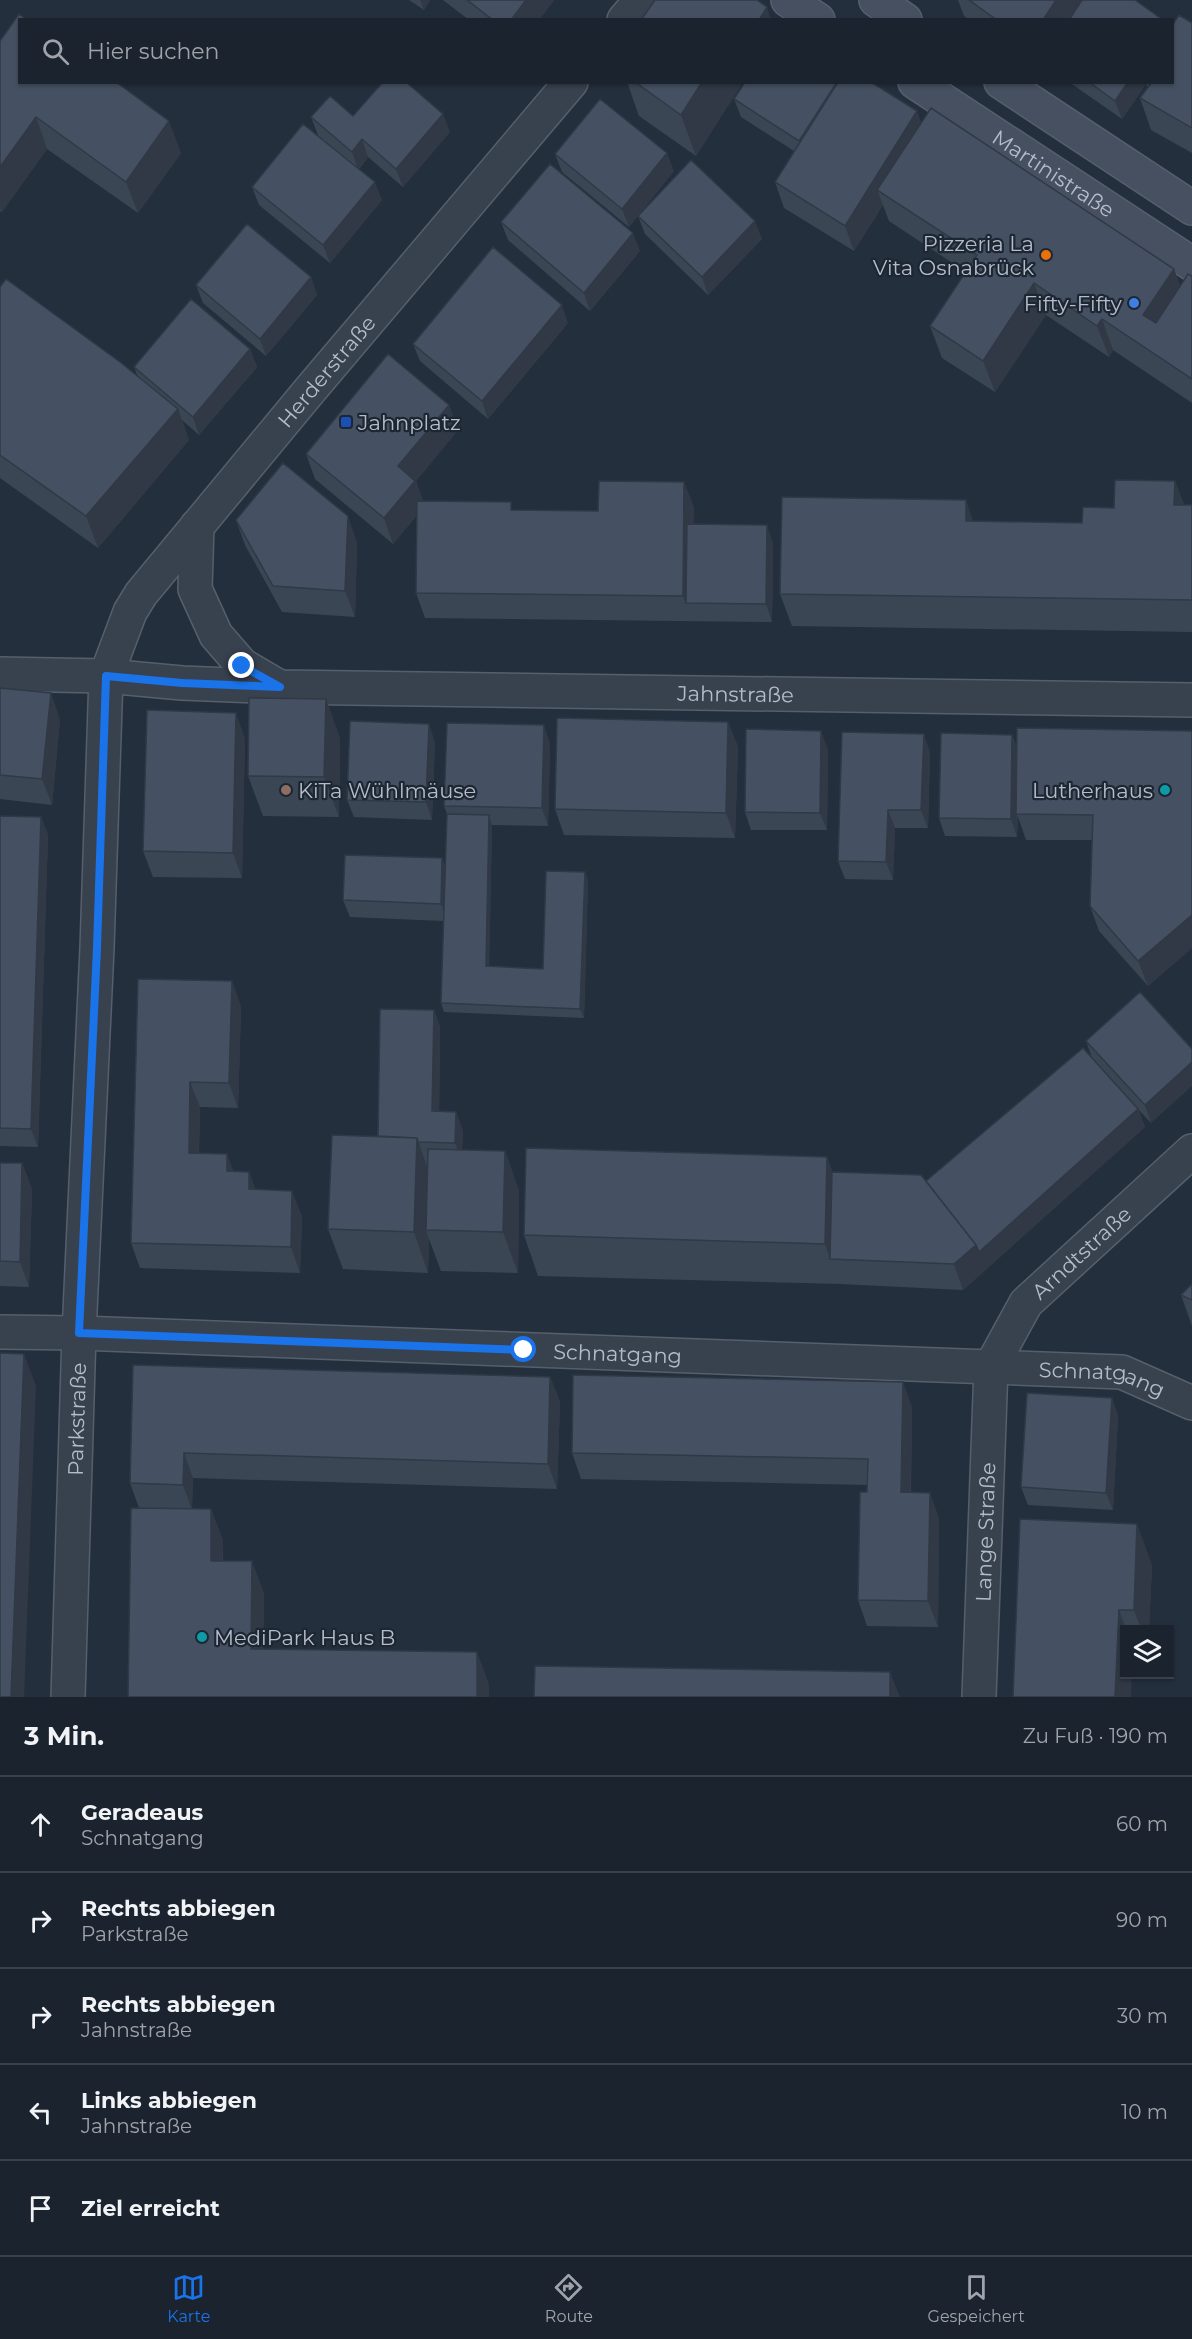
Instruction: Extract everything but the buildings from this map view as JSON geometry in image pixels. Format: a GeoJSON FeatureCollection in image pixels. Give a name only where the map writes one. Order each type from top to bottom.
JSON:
{"type":"FeatureCollection","features":[{"type":"Feature","properties":{"kind":"main road"},"geometry":{"type":"LineString","coordinates":[[788,0],[815,18]]}},
{"type":"Feature","properties":{"kind":"main road"},"geometry":{"type":"LineString","coordinates":[[876,0],[902,18]]}},
{"type":"Feature","properties":{"kind":"main road","name":"Martinistraße"},"geometry":{"type":"LineString","coordinates":[[918,84],[1192,264]]}},
{"type":"Feature","properties":{"kind":"main road"},"geometry":{"type":"LineString","coordinates":[[1004,84],[1192,208]]}},
{"type":"Feature","properties":{"kind":"street"},"geometry":{"type":"LineString","coordinates":[[626,18],[641,0]]}},
{"type":"Feature","properties":{"kind":"street","name":"Herderstraße"},"geometry":{"type":"LineString","coordinates":[[106,676],[130,612],[141,594],[569,84]]}},
{"type":"Feature","properties":{"kind":"street","name":"Jahnstraße"},"geometry":{"type":"LineString","coordinates":[[197,526],[195,589],[216,635],[242,666],[280,687]]}},
{"type":"Feature","properties":{"kind":"street","name":"Jahnstraße"},"geometry":{"type":"LineString","coordinates":[[0,674],[106,676],[182,683],[280,687],[1192,700]]}},
{"type":"Feature","properties":{"kind":"street","name":"Parkstraße"},"geometry":{"type":"LineString","coordinates":[[68,1697],[79,1333],[106,676]]}},
{"type":"Feature","properties":{"kind":"street","name":"Arndtstraße"},"geometry":{"type":"LineString","coordinates":[[991,1367],[1026,1303],[1192,1151]]}},
{"type":"Feature","properties":{"kind":"street","name":"Schnatgang"},"geometry":{"type":"LineString","coordinates":[[0,1332],[79,1333],[1122,1372],[1192,1403]]}},
{"type":"Feature","properties":{"kind":"street","name":"Lange Straße"},"geometry":{"type":"LineString","coordinates":[[979,1697],[991,1367]]}},
{"type":"Feature","properties":{"kind":"place","name":"Pizzeria La Vita Osnabrück"},"geometry":{"type":"Point","coordinates":[1046,255]}},
{"type":"Feature","properties":{"kind":"place","name":"Fifty-Fifty"},"geometry":{"type":"Point","coordinates":[1134,303]}},
{"type":"Feature","properties":{"kind":"place","name":"Jahnplatz"},"geometry":{"type":"Point","coordinates":[346,422]}},
{"type":"Feature","properties":{"kind":"place","name":"KiTa Wühlmäuse"},"geometry":{"type":"Point","coordinates":[286,790]}},
{"type":"Feature","properties":{"kind":"place","name":"Lutherhaus"},"geometry":{"type":"Point","coordinates":[1165,790]}},
{"type":"Feature","properties":{"kind":"place","name":"MediPark Haus B"},"geometry":{"type":"Point","coordinates":[202,1637]}},
{"type":"Feature","properties":{"kind":"route"},"geometry":{"type":"LineString","coordinates":[[242,666],[280,687],[182,683],[106,676],[97,948],[79,1333],[524,1350]]}}]}
